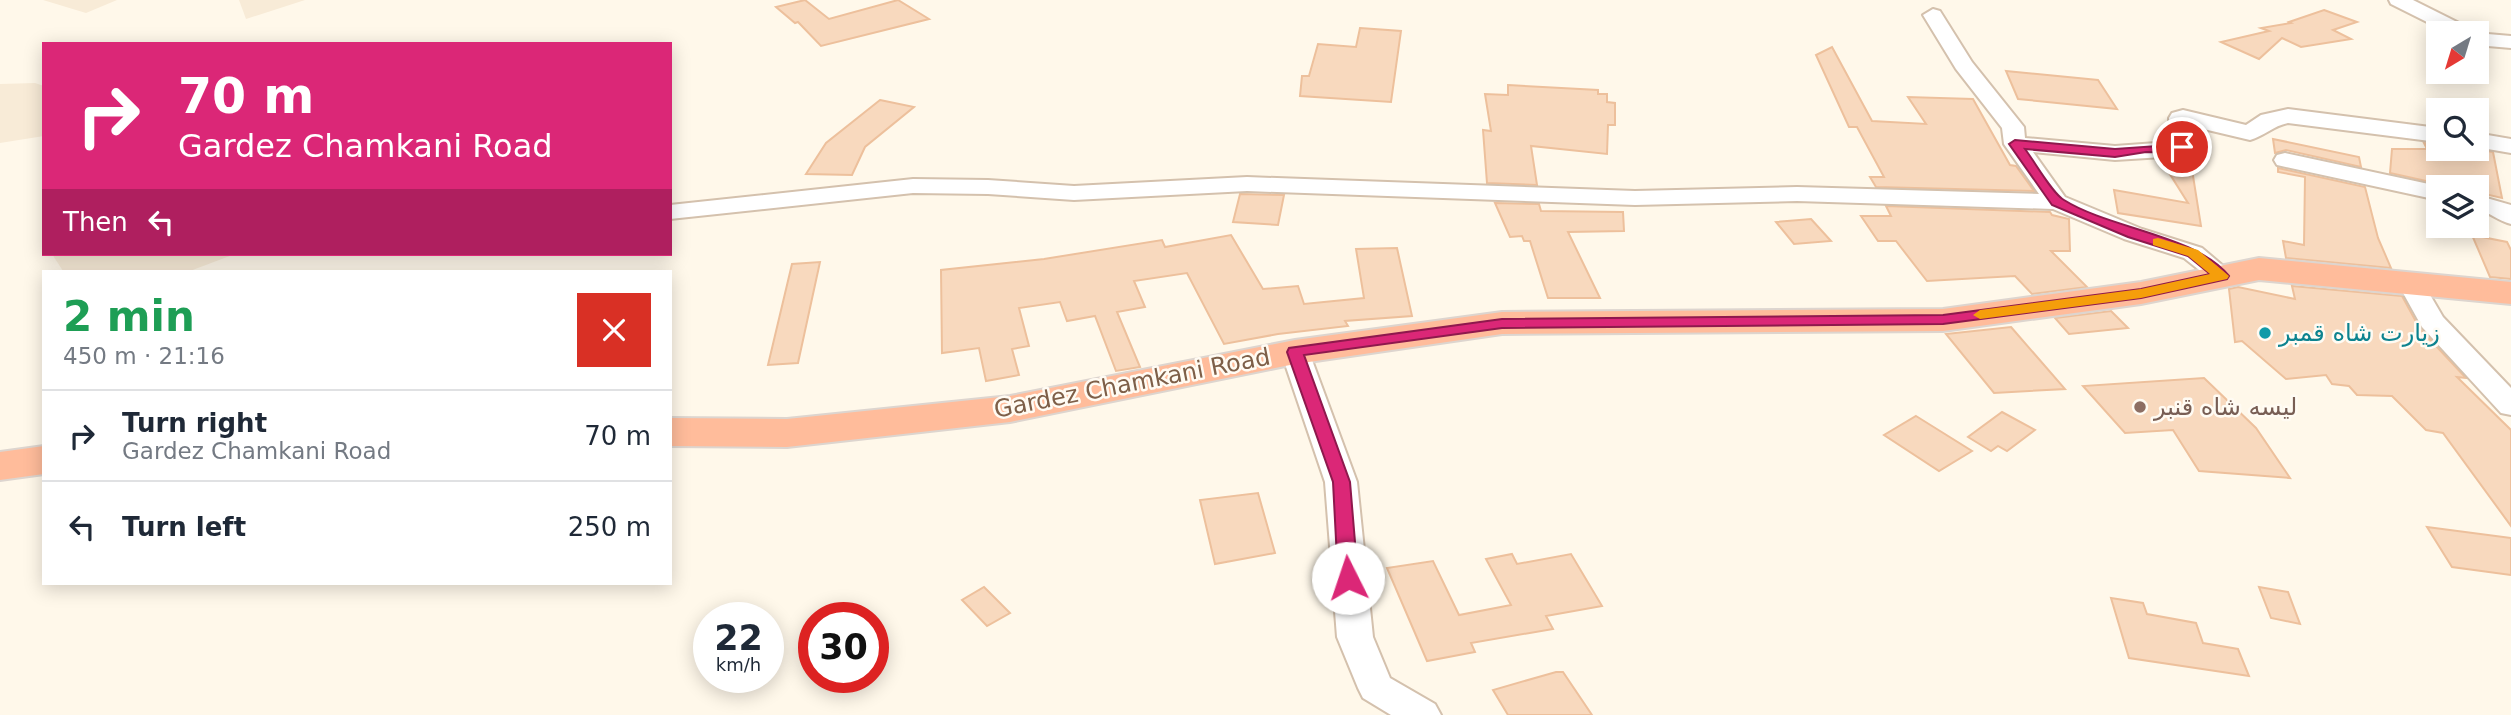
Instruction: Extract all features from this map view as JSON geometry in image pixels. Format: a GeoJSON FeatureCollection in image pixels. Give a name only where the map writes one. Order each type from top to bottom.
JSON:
{"type":"FeatureCollection","features":[{"type":"Feature","properties":{"kind":"highway","name":"Gardez Chamkani Road"},"geometry":{"type":"LineString","coordinates":[[672,432],[788,433],[1010,409],[1295,352],[1502,323],[1943,320],[2141,293],[2259,269],[2511,293]]}},
{"type":"Feature","properties":{"kind":"highway"},"geometry":{"type":"LineString","coordinates":[[0,466],[42,460]]}},
{"type":"Feature","properties":{"kind":"street"},"geometry":{"type":"LineString","coordinates":[[2398,0],[2441,21]]}},
{"type":"Feature","properties":{"kind":"street"},"geometry":{"type":"LineString","coordinates":[[1933,15],[1963,65],[2013,127],[2015,144],[2057,202]]}},
{"type":"Feature","properties":{"kind":"street"},"geometry":{"type":"LineString","coordinates":[[2489,40],[2511,42]]}},
{"type":"Feature","properties":{"kind":"street"},"geometry":{"type":"LineString","coordinates":[[2015,144],[2115,153],[2179,149],[2182,147],[2183,117],[2250,133],[2269,120],[2288,116],[2426,133]]}},
{"type":"Feature","properties":{"kind":"street"},"geometry":{"type":"LineString","coordinates":[[2489,142],[2511,146]]}},
{"type":"Feature","properties":{"kind":"street"},"geometry":{"type":"LineString","coordinates":[[2285,160],[2426,190]]}},
{"type":"Feature","properties":{"kind":"street"},"geometry":{"type":"LineString","coordinates":[[672,212],[913,186],[988,187],[1074,193],[1247,184],[1635,198],[1797,194],[2057,202],[2133,234],[2193,253],[2222,276]]}},
{"type":"Feature","properties":{"kind":"street"},"geometry":{"type":"LineString","coordinates":[[2489,205],[2498,207],[2511,217]]}},
{"type":"Feature","properties":{"kind":"street"},"geometry":{"type":"LineString","coordinates":[[2410,282],[2432,321],[2511,406]]}},
{"type":"Feature","properties":{"kind":"street"},"geometry":{"type":"LineString","coordinates":[[1295,352],[1342,482],[1355,638],[1376,688],[1422,715]]}},
{"type":"Feature","properties":{"kind":"shaded area"},"geometry":{"type":"Polygon","coordinates":[[[43,0],[117,0],[86,13],[43,0]]]}},
{"type":"Feature","properties":{"kind":"shaded area"},"geometry":{"type":"Polygon","coordinates":[[[239,0],[305,0],[246,19],[239,0]]]}},
{"type":"Feature","properties":{"kind":"shaded area"},"geometry":{"type":"Polygon","coordinates":[[[35,83],[42,85],[42,136],[0,143],[0,84],[35,83]]]}},
{"type":"Feature","properties":{"kind":"shaded area"},"geometry":{"type":"Polygon","coordinates":[[[53,256],[230,256],[193,270],[62,270],[53,256]]]}},
{"type":"Feature","properties":{"kind":"building"},"geometry":{"type":"Polygon","coordinates":[[[805,0],[829,19],[898,0],[929,19],[821,46],[798,22],[795,23],[776,7],[805,0]]]}},
{"type":"Feature","properties":{"kind":"building"},"geometry":{"type":"Polygon","coordinates":[[[2324,10],[2357,22],[2333,30],[2351,39],[2301,47],[2282,38],[2259,59],[2221,42],[2269,31],[2261,28],[2291,23],[2289,22],[2324,10]]]}},
{"type":"Feature","properties":{"kind":"building"},"geometry":{"type":"Polygon","coordinates":[[[1360,28],[1401,31],[1391,102],[1300,96],[1302,76],[1309,76],[1318,44],[1356,47],[1360,28]]]}},
{"type":"Feature","properties":{"kind":"building"},"geometry":{"type":"Polygon","coordinates":[[[1832,47],[1872,121],[1926,124],[1908,97],[1973,99],[2010,165],[2016,166],[2034,191],[1876,187],[1870,177],[1884,177],[1857,127],[1849,127],[1816,55],[1832,47]]]}},
{"type":"Feature","properties":{"kind":"building"},"geometry":{"type":"Polygon","coordinates":[[[2006,71],[2098,80],[2117,109],[2018,99],[2006,71]]]}},
{"type":"Feature","properties":{"kind":"building"},"geometry":{"type":"Polygon","coordinates":[[[1508,85],[1598,90],[1598,94],[1607,94],[1607,102],[1615,103],[1615,125],[1608,125],[1607,154],[1531,146],[1537,185],[1487,183],[1483,130],[1491,131],[1485,94],[1508,95],[1508,85]]]}},
{"type":"Feature","properties":{"kind":"building"},"geometry":{"type":"Polygon","coordinates":[[[880,100],[914,107],[865,147],[852,175],[806,174],[826,143],[880,100]]]}},
{"type":"Feature","properties":{"kind":"building"},"geometry":{"type":"Polygon","coordinates":[[[2273,139],[2359,157],[2361,167],[2286,150],[2275,153],[2273,139]]]}},
{"type":"Feature","properties":{"kind":"building"},"geometry":{"type":"Polygon","coordinates":[[[2392,149],[2426,149],[2426,161],[2489,161],[2489,151],[2493,152],[2502,198],[2489,195],[2489,175],[2426,175],[2426,181],[2390,173],[2392,149]]]}},
{"type":"Feature","properties":{"kind":"building"},"geometry":{"type":"Polygon","coordinates":[[[2190,157],[2201,226],[2118,213],[2114,190],[2188,203],[2161,160],[2190,157]]]}},
{"type":"Feature","properties":{"kind":"building"},"geometry":{"type":"Polygon","coordinates":[[[2278,168],[2365,187],[2378,238],[2391,268],[2286,258],[2283,241],[2304,245],[2305,177],[2278,172],[2278,168]]]}},
{"type":"Feature","properties":{"kind":"building"},"geometry":{"type":"Polygon","coordinates":[[[1240,194],[1284,195],[1278,225],[1233,222],[1240,194]]]}},
{"type":"Feature","properties":{"kind":"building"},"geometry":{"type":"Polygon","coordinates":[[[1495,203],[1539,204],[1541,211],[1623,212],[1624,231],[1568,232],[1600,298],[1548,298],[1530,241],[1524,241],[1522,236],[1510,237],[1495,203]]]}},
{"type":"Feature","properties":{"kind":"building"},"geometry":{"type":"Polygon","coordinates":[[[1886,206],[2050,212],[2052,215],[2069,219],[2070,251],[2051,251],[2087,287],[2032,294],[2015,276],[1927,281],[1896,241],[1878,241],[1861,216],[1891,216],[1886,206]]]}},
{"type":"Feature","properties":{"kind":"building"},"geometry":{"type":"Polygon","coordinates":[[[1811,219],[1831,241],[1794,244],[1776,222],[1811,219]]]}},
{"type":"Feature","properties":{"kind":"building"},"geometry":{"type":"Polygon","coordinates":[[[1231,235],[1263,289],[1298,286],[1304,304],[1364,298],[1356,249],[1397,248],[1412,316],[1345,321],[1348,326],[1278,334],[1224,344],[1187,273],[1134,281],[1145,307],[1117,312],[1140,367],[1116,371],[1095,316],[1067,321],[1060,302],[1019,308],[1029,346],[1012,349],[1019,375],[986,381],[979,348],[942,353],[941,270],[1044,259],[1162,240],[1165,247],[1231,235]]]}},
{"type":"Feature","properties":{"kind":"building"},"geometry":{"type":"Polygon","coordinates":[[[2473,238],[2507,242],[2511,250],[2511,279],[2490,277],[2473,238]]]}},
{"type":"Feature","properties":{"kind":"building"},"geometry":{"type":"Polygon","coordinates":[[[820,262],[798,363],[768,365],[792,264],[820,262]]]}},
{"type":"Feature","properties":{"kind":"building"},"geometry":{"type":"Polygon","coordinates":[[[2292,286],[2402,296],[2420,329],[2466,378],[2457,377],[2511,430],[2511,526],[2443,433],[2426,430],[2392,396],[2357,395],[2349,386],[2332,384],[2326,375],[2286,379],[2242,341],[2235,342],[2229,289],[2238,287],[2295,299],[2292,286]]]}},
{"type":"Feature","properties":{"kind":"building"},"geometry":{"type":"Polygon","coordinates":[[[2111,311],[2128,328],[2069,334],[2055,318],[2111,311]]]}},
{"type":"Feature","properties":{"kind":"building"},"geometry":{"type":"Polygon","coordinates":[[[2011,327],[2065,389],[1994,393],[1946,334],[2011,327]]]}},
{"type":"Feature","properties":{"kind":"building"},"geometry":{"type":"Polygon","coordinates":[[[2204,378],[2256,428],[2290,478],[2199,471],[2173,430],[2125,433],[2083,386],[2204,378]]]}},
{"type":"Feature","properties":{"kind":"building"},"geometry":{"type":"Polygon","coordinates":[[[2002,412],[2035,430],[2007,451],[1998,446],[1991,451],[1968,437],[2002,412]]]}},
{"type":"Feature","properties":{"kind":"building"},"geometry":{"type":"Polygon","coordinates":[[[1916,416],[1972,451],[1939,471],[1884,435],[1916,416]]]}},
{"type":"Feature","properties":{"kind":"building"},"geometry":{"type":"Polygon","coordinates":[[[1258,493],[1275,553],[1215,564],[1200,500],[1258,493]]]}},
{"type":"Feature","properties":{"kind":"building"},"geometry":{"type":"Polygon","coordinates":[[[2427,527],[2511,538],[2511,575],[2452,567],[2427,527]]]}},
{"type":"Feature","properties":{"kind":"building"},"geometry":{"type":"Polygon","coordinates":[[[1512,554],[1517,564],[1571,554],[1602,606],[1546,616],[1553,629],[1471,643],[1475,652],[1427,661],[1387,568],[1433,561],[1459,615],[1511,605],[1486,559],[1512,554]]]}},
{"type":"Feature","properties":{"kind":"building"},"geometry":{"type":"Polygon","coordinates":[[[984,587],[1010,613],[987,626],[962,600],[984,587]]]}},
{"type":"Feature","properties":{"kind":"building"},"geometry":{"type":"Polygon","coordinates":[[[2259,587],[2288,592],[2300,624],[2271,618],[2259,587]]]}},
{"type":"Feature","properties":{"kind":"building"},"geometry":{"type":"Polygon","coordinates":[[[2111,598],[2143,603],[2147,614],[2196,623],[2203,643],[2238,649],[2249,676],[2129,658],[2111,598]]]}},
{"type":"Feature","properties":{"kind":"building"},"geometry":{"type":"Polygon","coordinates":[[[1563,672],[1592,715],[1508,715],[1493,690],[1563,672]]]}},
{"type":"Feature","properties":{"kind":"slow traffic"},"geometry":{"type":"LineString","coordinates":[[1980,315],[2141,293],[2222,276],[2193,253],[2158,242]]}},
{"type":"Feature","properties":{"kind":"place","name":"زیارت شاه قمبر"},"geometry":{"type":"Point","coordinates":[2265,333]}},
{"type":"Feature","properties":{"kind":"place","name":"لیسه شاه قنبر"},"geometry":{"type":"Point","coordinates":[2140,407]}},
{"type":"Feature","properties":{"kind":"route"},"geometry":{"type":"LineString","coordinates":[[1348,578],[1342,482],[1295,352],[1502,323],[1943,320],[2141,293],[2222,276],[2193,253],[2133,234],[2057,202],[2015,144],[2115,153],[2182,147]]}}]}
